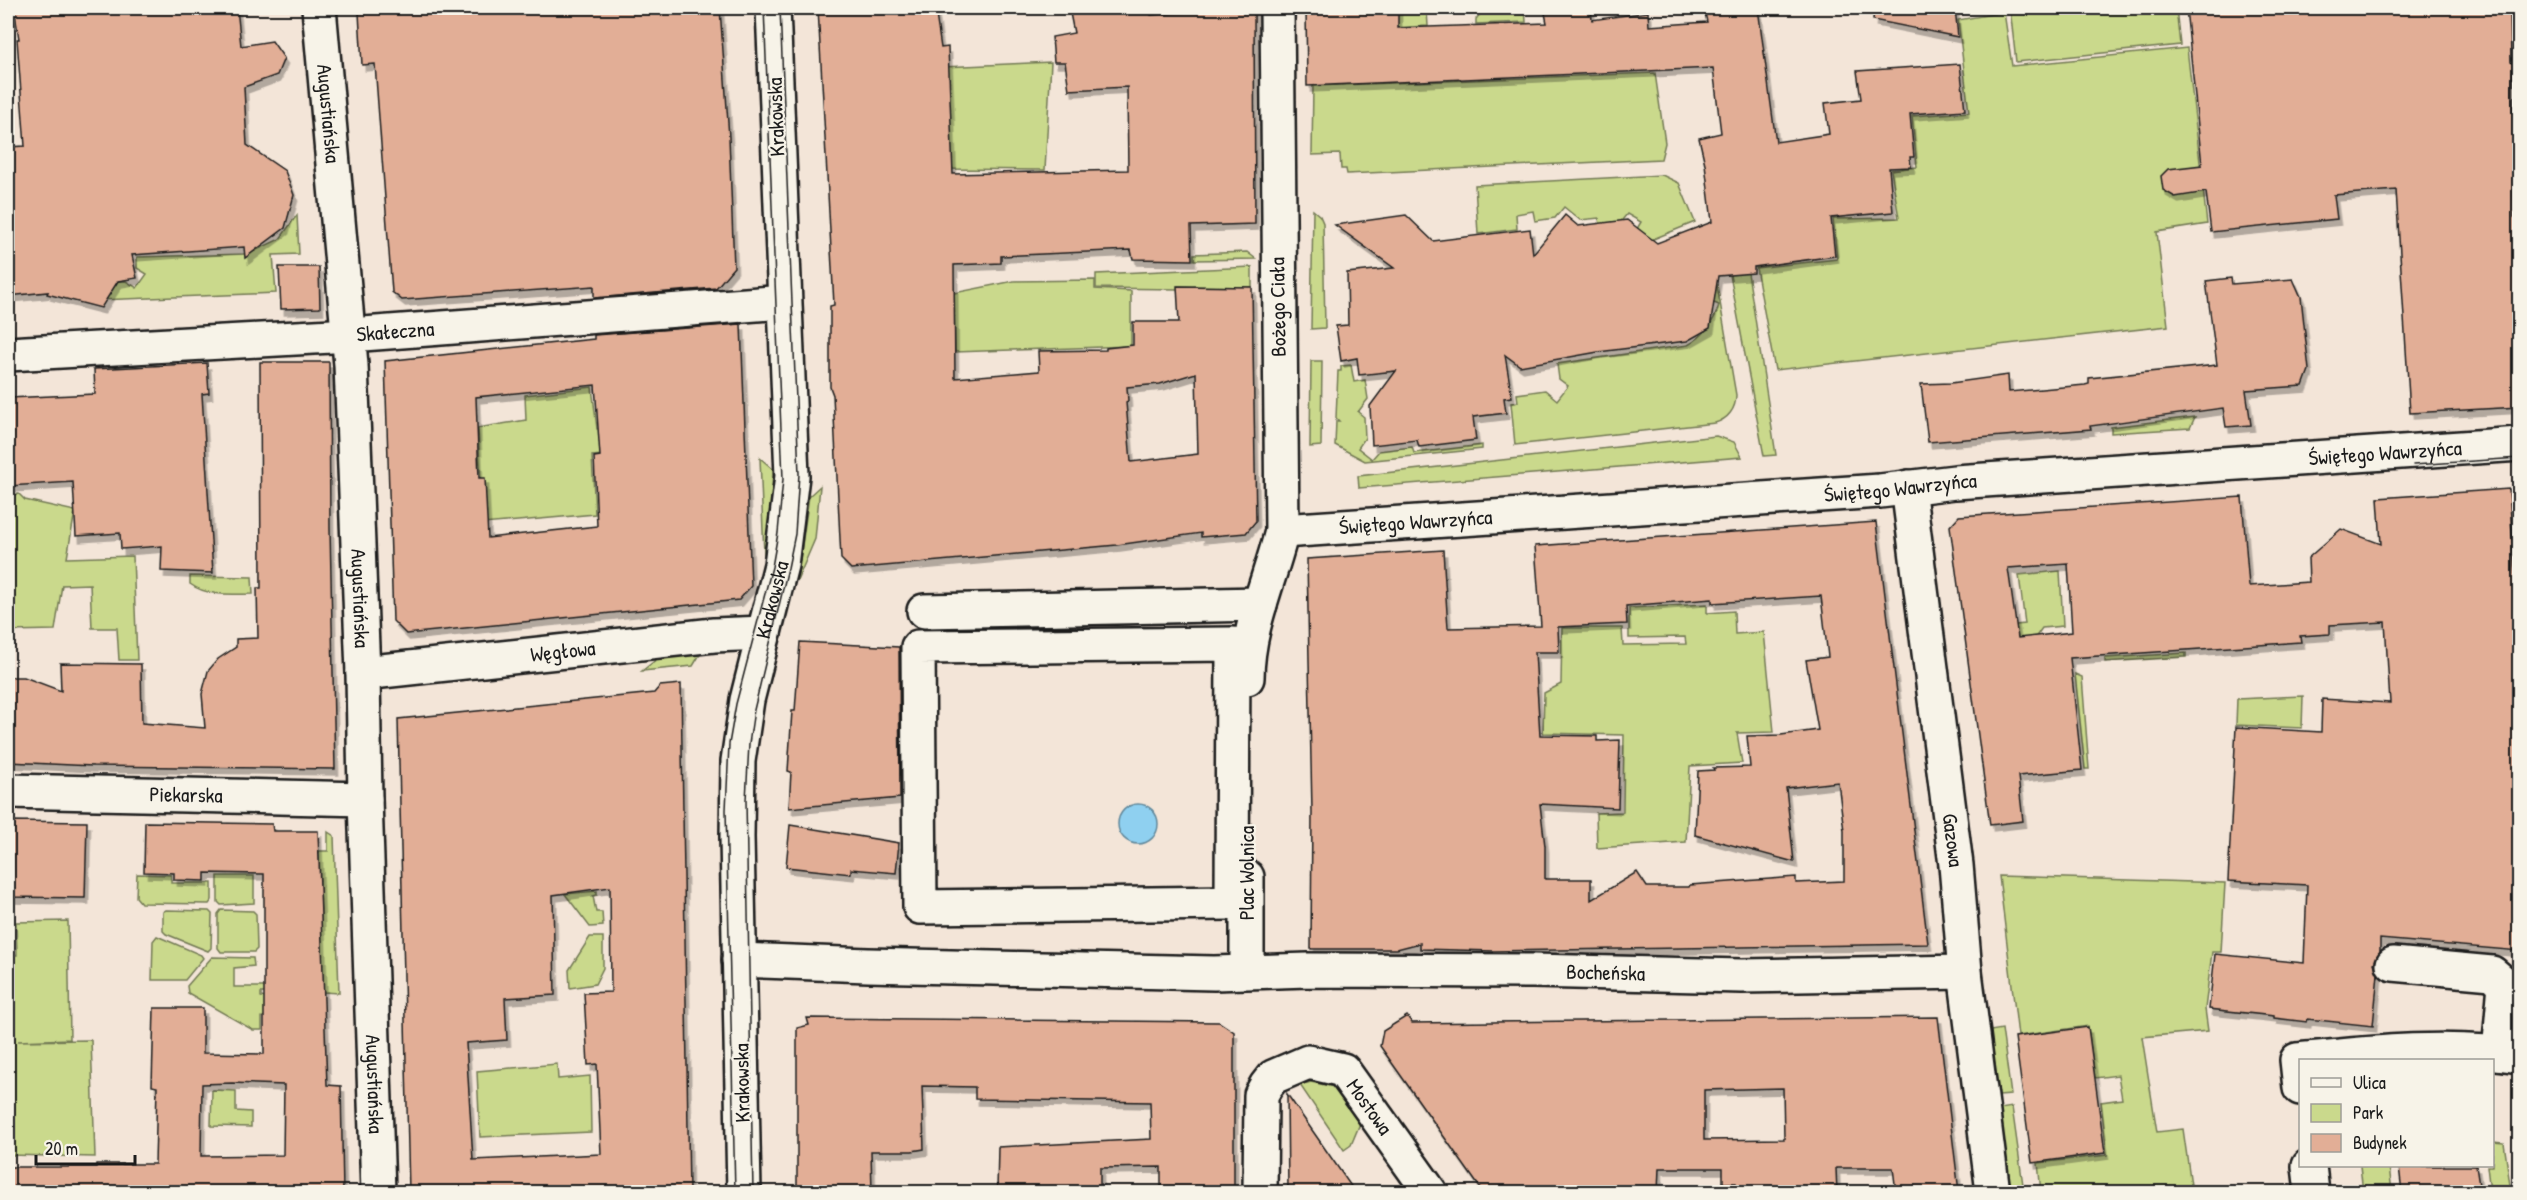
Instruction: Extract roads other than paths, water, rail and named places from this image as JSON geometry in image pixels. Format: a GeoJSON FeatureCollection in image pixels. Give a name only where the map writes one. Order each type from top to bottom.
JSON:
{"type":"FeatureCollection","features":[{"type":"Feature","properties":{"kind":"street","name":"Augustiańska"},"geometry":{"type":"LineString","coordinates":[[319,8],[350,335],[363,673],[378,1192]]}},
{"type":"Feature","properties":{"kind":"street","name":"Krakowska"},"geometry":{"type":"LineString","coordinates":[[744,1192],[738,761],[747,700],[781,565],[792,476],[773,8]]}},
{"type":"Feature","properties":{"kind":"street","name":"Bożego Ciała"},"geometry":{"type":"LineString","coordinates":[[1260,604],[1282,531],[1276,8]]}},
{"type":"Feature","properties":{"kind":"street","name":"Skałeczna"},"geometry":{"type":"LineString","coordinates":[[8,354],[350,335],[784,302]]}},
{"type":"Feature","properties":{"kind":"street","name":"Świętego Wawrzyńca"},"geometry":{"type":"LineString","coordinates":[[1282,531],[1967,481],[2520,444]]}},
{"type":"Feature","properties":{"kind":"street","name":"Gazowa"},"geometry":{"type":"LineString","coordinates":[[1908,487],[1956,865],[1965,972],[1993,1192]]}},
{"type":"Feature","properties":{"kind":"street"},"geometry":{"type":"LineString","coordinates":[[924,611],[1260,604]]}},
{"type":"Feature","properties":{"kind":"street","name":"Plac Wolnica"},"geometry":{"type":"LineString","coordinates":[[1247,971],[1247,658],[1260,604]]}},
{"type":"Feature","properties":{"kind":"street","name":"Węgłowa"},"geometry":{"type":"LineString","coordinates":[[363,673],[684,638],[764,633]]}},
{"type":"Feature","properties":{"kind":"street","name":"Plac Wolnica"},"geometry":{"type":"LineString","coordinates":[[1233,644],[1233,903],[920,907],[918,647],[1233,644]]}},
{"type":"Feature","properties":{"kind":"street","name":"Piekarska"},"geometry":{"type":"LineString","coordinates":[[8,791],[365,799]]}},
{"type":"Feature","properties":{"kind":"street"},"geometry":{"type":"LineString","coordinates":[[740,960],[1178,972],[1247,971]]}},
{"type":"Feature","properties":{"kind":"street"},"geometry":{"type":"LineString","coordinates":[[2306,1059],[2380,1051],[2509,1054],[2505,984],[2492,973],[2393,964]]}},
{"type":"Feature","properties":{"kind":"street","name":"Bocheńska"},"geometry":{"type":"LineString","coordinates":[[1247,971],[1532,971],[1742,976],[1965,972]]}},
{"type":"Feature","properties":{"kind":"street"},"geometry":{"type":"LineString","coordinates":[[2299,1060],[2297,1060],[2299,1074]]}},
{"type":"Feature","properties":{"kind":"street","name":"Mostowa"},"geometry":{"type":"LineString","coordinates":[[1260,1192],[1262,1095],[1273,1077],[1293,1066],[1310,1062],[1343,1070],[1430,1192]]}},
{"type":"Feature","properties":{"kind":"street"},"geometry":{"type":"LineString","coordinates":[[2309,1167],[2312,1192]]}},
{"type":"Feature","properties":{"kind":"water"},"geometry":{"type":"Polygon","coordinates":[[[1138,804],[1152,810],[1158,824],[1152,838],[1138,844],[1124,838],[1118,824],[1124,810],[1138,804]]]}},
{"type":"Feature","properties":{"kind":"tram line"},"geometry":{"type":"LineString","coordinates":[[735,1192],[726,810],[729,744],[736,704],[772,567],[783,479],[764,8]]}},
{"type":"Feature","properties":{"kind":"tram line"},"geometry":{"type":"LineString","coordinates":[[753,1192],[746,800],[749,744],[754,710],[795,534],[799,474],[780,8]]}},
{"type":"Feature","properties":{"kind":"tram line"},"geometry":{"type":"LineString","coordinates":[[2413,465],[2520,458]]}}]}
